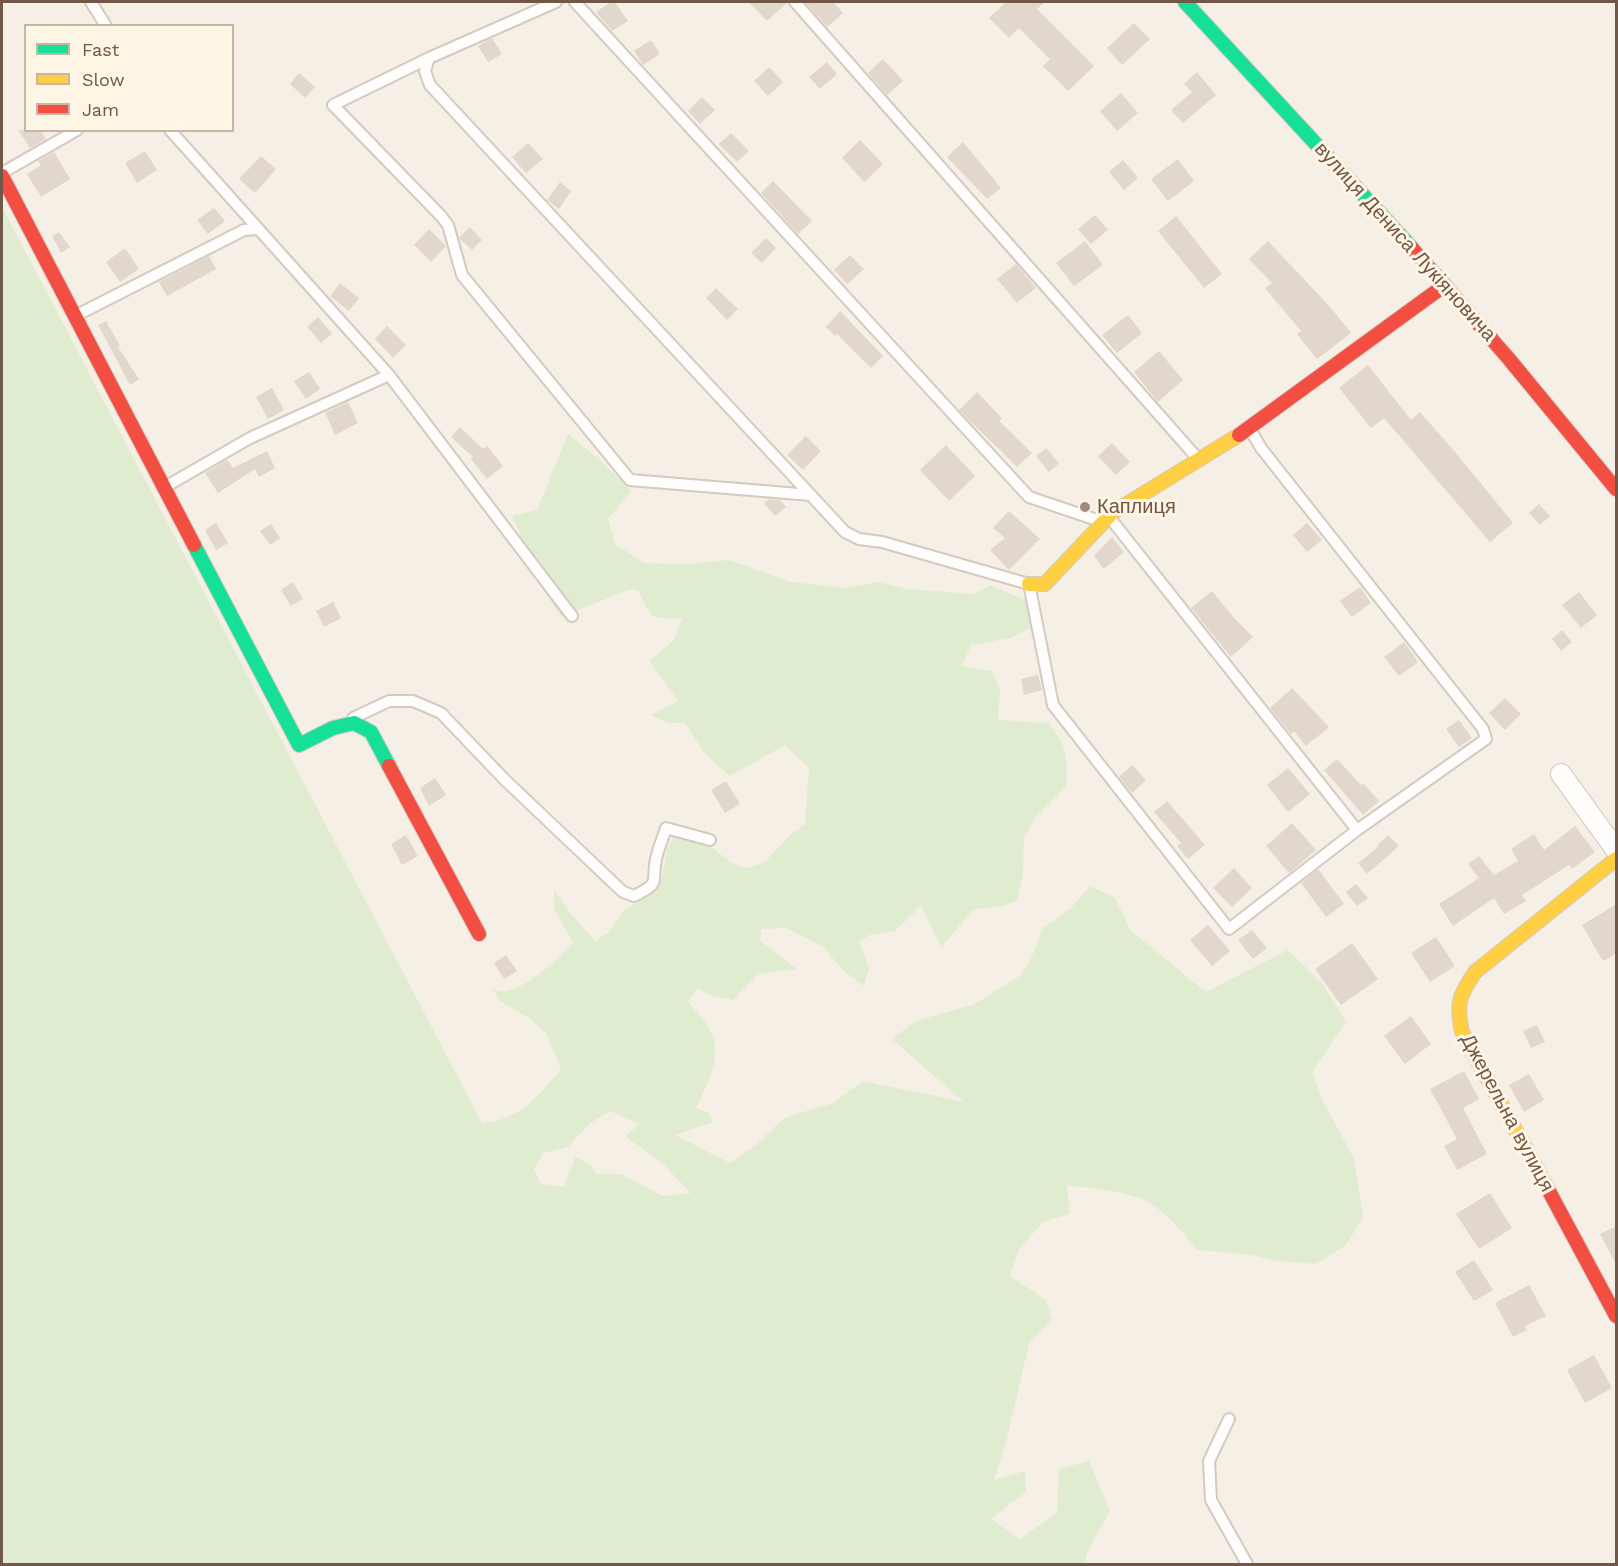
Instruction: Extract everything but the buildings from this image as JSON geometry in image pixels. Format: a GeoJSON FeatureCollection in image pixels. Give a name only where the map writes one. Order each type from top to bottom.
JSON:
{"type":"FeatureCollection","features":[{"type":"Feature","properties":{"kind":"main road","name":"вулиця Дениса Лукіяновича"},"geometry":{"type":"LineString","coordinates":[[1185,2],[1445,285],[1617,489]]}},
{"type":"Feature","properties":{"kind":"main road"},"geometry":{"type":"LineString","coordinates":[[2,175],[299,746],[333,728],[354,723],[371,732],[479,934]]}},
{"type":"Feature","properties":{"kind":"main road"},"geometry":{"type":"LineString","coordinates":[[1029,584],[1045,584],[1106,519],[1250,429],[1445,285]]}},
{"type":"Feature","properties":{"kind":"main road","name":"Джерельна вулиця"},"geometry":{"type":"LineString","coordinates":[[1617,859],[1475,972],[1464,989],[1457,1010],[1462,1032],[1617,1316]]}},
{"type":"Feature","properties":{"kind":"street"},"geometry":{"type":"LineString","coordinates":[[1561,774],[1617,850]]}},
{"type":"Feature","properties":{"kind":"lane"},"geometry":{"type":"LineString","coordinates":[[91,2],[104,24]]}},
{"type":"Feature","properties":{"kind":"lane"},"geometry":{"type":"LineString","coordinates":[[556,2],[429,58],[333,105],[441,216],[448,225],[462,275],[630,480],[811,495]]}},
{"type":"Feature","properties":{"kind":"lane"},"geometry":{"type":"LineString","coordinates":[[575,2],[1029,496],[1106,519],[1358,830]]}},
{"type":"Feature","properties":{"kind":"lane"},"geometry":{"type":"LineString","coordinates":[[795,2],[1199,460]]}},
{"type":"Feature","properties":{"kind":"lane"},"geometry":{"type":"LineString","coordinates":[[429,58],[425,71],[430,85],[845,532],[859,539],[882,542],[1029,584],[1053,705],[1229,929],[1358,830],[1486,739],[1483,729],[1261,448],[1250,429]]}},
{"type":"Feature","properties":{"kind":"lane"},"geometry":{"type":"LineString","coordinates":[[2,175],[74,132]]}},
{"type":"Feature","properties":{"kind":"lane"},"geometry":{"type":"LineString","coordinates":[[172,132],[389,375],[572,616]]}},
{"type":"Feature","properties":{"kind":"lane"},"geometry":{"type":"LineString","coordinates":[[75,316],[244,230],[258,229]]}},
{"type":"Feature","properties":{"kind":"lane"},"geometry":{"type":"LineString","coordinates":[[164,488],[249,438],[389,375]]}},
{"type":"Feature","properties":{"kind":"lane"},"geometry":{"type":"LineString","coordinates":[[333,728],[389,701],[413,701],[441,713],[504,778],[614,884],[623,892],[634,896],[649,888],[655,880],[655,861],[666,828],[710,840]]}},
{"type":"Feature","properties":{"kind":"lane"},"geometry":{"type":"LineString","coordinates":[[1229,1419],[1209,1461],[1210,1500],[1247,1564]]}},
{"type":"Feature","properties":{"kind":"green space"},"geometry":{"type":"Polygon","coordinates":[[[2,207],[482,1123],[496,1121],[518,1112],[536,1097],[561,1069],[546,1033],[529,1018],[500,1001],[493,990],[507,991],[525,984],[552,964],[573,942],[554,909],[554,890],[595,941],[609,932],[626,908],[649,896],[661,883],[667,850],[674,836],[710,846],[733,864],[747,868],[765,862],[788,837],[805,824],[809,768],[785,745],[730,776],[705,754],[685,723],[668,723],[651,715],[678,701],[649,661],[673,641],[682,619],[653,615],[646,607],[638,590],[628,590],[561,617],[549,598],[512,516],[537,510],[568,434],[602,462],[631,491],[608,519],[615,544],[644,563],[688,564],[729,560],[791,582],[845,588],[878,582],[908,589],[974,594],[991,585],[1026,601],[1031,627],[1011,638],[971,645],[962,666],[992,671],[1000,691],[998,720],[1049,723],[1065,753],[1066,787],[1035,818],[1024,838],[1023,875],[1017,901],[999,907],[974,909],[941,947],[921,906],[895,931],[870,935],[859,941],[869,968],[864,986],[844,971],[822,946],[786,928],[761,929],[760,941],[797,969],[759,974],[733,1000],[712,996],[698,988],[688,1001],[712,1034],[715,1055],[710,1076],[696,1108],[709,1113],[713,1122],[675,1135],[730,1163],[755,1146],[784,1118],[833,1103],[863,1081],[964,1102],[892,1039],[916,1021],[975,1004],[1021,975],[1030,961],[1043,928],[1071,908],[1090,886],[1115,898],[1131,931],[1206,992],[1288,950],[1322,983],[1346,1022],[1312,1072],[1323,1101],[1354,1159],[1363,1217],[1346,1245],[1316,1264],[1197,1250],[1165,1214],[1142,1199],[1067,1185],[1070,1214],[1043,1222],[1019,1249],[1010,1276],[1046,1300],[1052,1320],[1029,1343],[1007,1439],[994,1480],[1025,1471],[1026,1492],[991,1519],[1020,1539],[1057,1513],[1059,1469],[1089,1461],[1110,1511],[1089,1548],[1084,1564],[2,1564],[2,207]],[[610,1111],[589,1124],[568,1147],[543,1153],[534,1169],[541,1184],[564,1187],[575,1157],[591,1165],[596,1174],[621,1174],[662,1196],[691,1193],[661,1162],[625,1136],[640,1124],[610,1111]]]}},
{"type":"Feature","properties":{"kind":"traffic: fast"},"geometry":{"type":"LineString","coordinates":[[1185,2],[1411,247]]}},
{"type":"Feature","properties":{"kind":"traffic: fast"},"geometry":{"type":"LineString","coordinates":[[194,545],[299,745],[333,728],[354,723],[371,732],[389,766]]}},
{"type":"Feature","properties":{"kind":"traffic: slow"},"geometry":{"type":"LineString","coordinates":[[1029,584],[1045,584],[1112,513],[1239,435]]}},
{"type":"Feature","properties":{"kind":"traffic: slow"},"geometry":{"type":"LineString","coordinates":[[1550,1193],[1462,1032],[1459,1014],[1460,1000],[1475,972],[1616,859]]}},
{"type":"Feature","properties":{"kind":"traffic: jam"},"geometry":{"type":"LineString","coordinates":[[2,176],[194,545]]}},
{"type":"Feature","properties":{"kind":"traffic: jam"},"geometry":{"type":"LineString","coordinates":[[1411,247],[1509,359],[1616,489]]}},
{"type":"Feature","properties":{"kind":"traffic: jam"},"geometry":{"type":"LineString","coordinates":[[1239,435],[1445,285]]}},
{"type":"Feature","properties":{"kind":"traffic: jam"},"geometry":{"type":"LineString","coordinates":[[389,766],[479,934]]}},
{"type":"Feature","properties":{"kind":"traffic: jam"},"geometry":{"type":"LineString","coordinates":[[1550,1193],[1616,1316]]}},
{"type":"Feature","properties":{"kind":"place","name":"Каплиця"},"geometry":{"type":"Point","coordinates":[1085,507]}}]}
